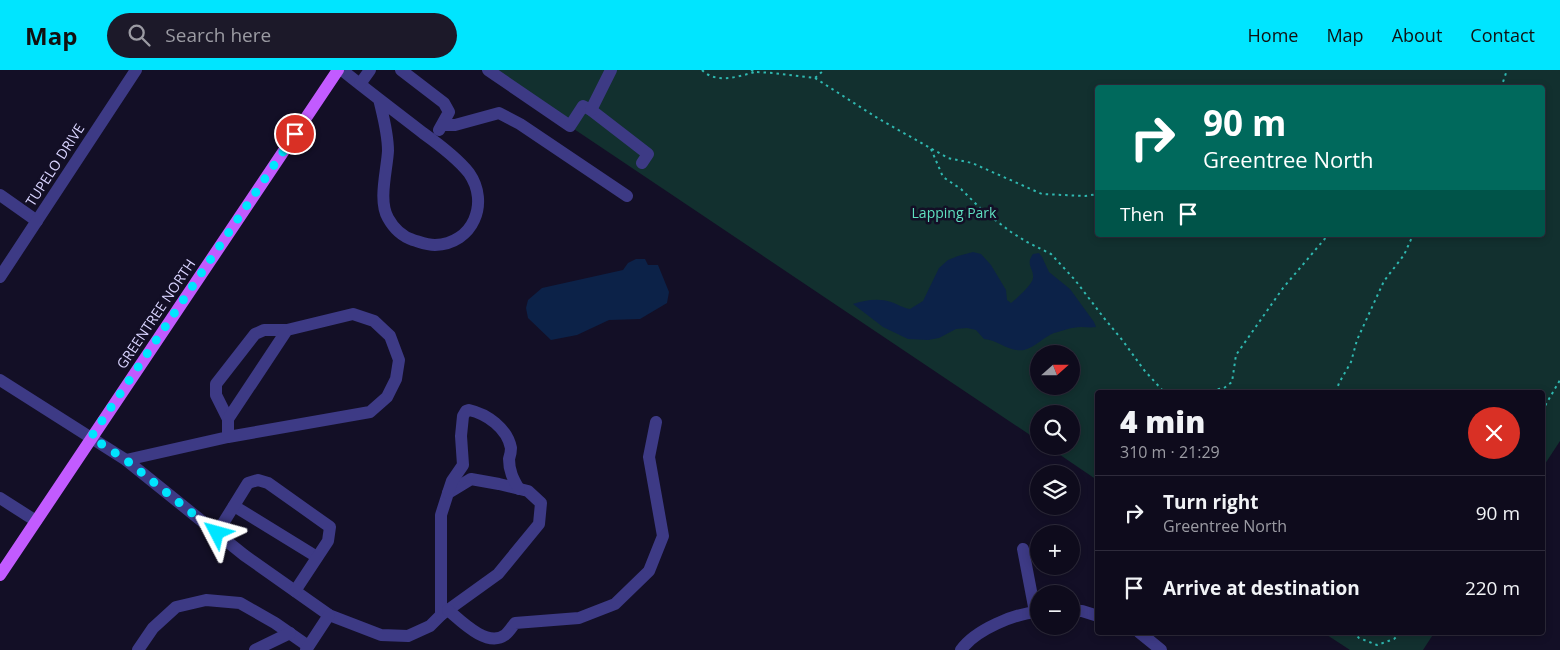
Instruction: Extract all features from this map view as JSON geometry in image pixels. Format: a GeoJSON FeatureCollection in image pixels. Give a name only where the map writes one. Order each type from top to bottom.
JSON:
{"type":"FeatureCollection","features":[{"type":"Feature","properties":{"kind":"main road","name":"GREENTREE NORTH"},"geometry":{"type":"LineString","coordinates":[[0,575],[91,437],[340,70]]}},
{"type":"Feature","properties":{"kind":"street","name":"TUPELO DRIVE"},"geometry":{"type":"LineString","coordinates":[[0,277],[136,70]]}},
{"type":"Feature","properties":{"kind":"street"},"geometry":{"type":"LineString","coordinates":[[340,70],[379,98],[432,139],[468,172],[476,186],[479,203],[476,217],[469,228],[459,237],[449,242],[435,245],[422,243],[406,237],[395,230],[386,216],[383,196],[388,150],[386,129],[379,98]]}},
{"type":"Feature","properties":{"kind":"street"},"geometry":{"type":"LineString","coordinates":[[360,84],[370,70]]}},
{"type":"Feature","properties":{"kind":"street"},"geometry":{"type":"LineString","coordinates":[[401,70],[444,103],[449,112],[432,139]]}},
{"type":"Feature","properties":{"kind":"street"},"geometry":{"type":"LineString","coordinates":[[488,70],[570,126],[583,106],[591,110],[648,154],[642,163]]}},
{"type":"Feature","properties":{"kind":"street"},"geometry":{"type":"LineString","coordinates":[[591,110],[611,70]]}},
{"type":"Feature","properties":{"kind":"street"},"geometry":{"type":"LineString","coordinates":[[442,125],[455,124],[499,113],[520,124],[627,196]]}},
{"type":"Feature","properties":{"kind":"street"},"geometry":{"type":"LineString","coordinates":[[0,195],[37,221]]}},
{"type":"Feature","properties":{"kind":"street"},"geometry":{"type":"LineString","coordinates":[[126,460],[228,437],[370,412],[387,397],[396,379],[399,360],[390,336],[374,321],[353,314],[287,330],[264,330],[255,334],[216,384],[216,395],[228,419],[228,437]]}},
{"type":"Feature","properties":{"kind":"street"},"geometry":{"type":"LineString","coordinates":[[228,419],[287,330]]}},
{"type":"Feature","properties":{"kind":"street"},"geometry":{"type":"LineString","coordinates":[[0,380],[126,460],[244,555],[329,615],[381,636],[408,636],[430,626],[444,613],[498,574],[539,524],[541,503],[528,491],[471,479],[448,493]]}},
{"type":"Feature","properties":{"kind":"street"},"geometry":{"type":"LineString","coordinates":[[444,613],[442,515],[452,481],[463,465],[461,436],[463,416],[466,411],[469,410],[490,419],[505,434],[511,448],[509,461],[510,475],[519,489]]}},
{"type":"Feature","properties":{"kind":"street"},"geometry":{"type":"LineString","coordinates":[[444,613],[481,635],[493,639],[506,634],[515,623],[579,618],[615,604],[649,571],[663,536],[650,457],[656,422]]}},
{"type":"Feature","properties":{"kind":"street"},"geometry":{"type":"LineString","coordinates":[[217,533],[248,483],[258,480],[268,483],[330,526],[328,541],[295,591]]}},
{"type":"Feature","properties":{"kind":"street"},"geometry":{"type":"LineString","coordinates":[[1,500],[36,521]]}},
{"type":"Feature","properties":{"kind":"street"},"geometry":{"type":"LineString","coordinates":[[234,506],[317,558]]}},
{"type":"Feature","properties":{"kind":"street"},"geometry":{"type":"LineString","coordinates":[[1023,549],[1031,585]]}},
{"type":"Feature","properties":{"kind":"street"},"geometry":{"type":"LineString","coordinates":[[138,650],[153,628],[176,607],[206,600],[240,603],[290,633],[307,648],[329,615]]}},
{"type":"Feature","properties":{"kind":"street"},"geometry":{"type":"LineString","coordinates":[[1080,611],[1095,615]]}},
{"type":"Feature","properties":{"kind":"street"},"geometry":{"type":"LineString","coordinates":[[961,650],[966,643],[997,622],[1030,614]]}},
{"type":"Feature","properties":{"kind":"street"},"geometry":{"type":"LineString","coordinates":[[255,650],[290,633]]}},
{"type":"Feature","properties":{"kind":"street"},"geometry":{"type":"LineString","coordinates":[[1142,635],[1161,650]]}},
{"type":"Feature","properties":{"kind":"path"},"geometry":{"type":"LineString","coordinates":[[702,70],[707,75],[719,78],[735,78],[754,72],[814,78],[879,119],[948,158],[972,163],[1042,194],[1085,196],[1095,194]]}},
{"type":"Feature","properties":{"kind":"path"},"geometry":{"type":"LineString","coordinates":[[814,78],[824,70]]}},
{"type":"Feature","properties":{"kind":"path"},"geometry":{"type":"LineString","coordinates":[[1502,85],[1507,70]]}},
{"type":"Feature","properties":{"kind":"path"},"geometry":{"type":"LineString","coordinates":[[931,149],[943,176],[1011,232],[1051,254],[1076,280],[1144,370],[1162,390]]}},
{"type":"Feature","properties":{"kind":"path"},"geometry":{"type":"LineString","coordinates":[[1214,390],[1224,388],[1232,382],[1236,355],[1283,288],[1326,237]]}},
{"type":"Feature","properties":{"kind":"path"},"geometry":{"type":"LineString","coordinates":[[1336,390],[1338,383],[1351,362],[1357,340],[1384,281],[1404,256],[1412,237]]}},
{"type":"Feature","properties":{"kind":"path"},"geometry":{"type":"LineString","coordinates":[[1545,406],[1560,380]]}},
{"type":"Feature","properties":{"kind":"path"},"geometry":{"type":"LineString","coordinates":[[1356,635],[1377,645],[1394,639],[1399,635]]}},
{"type":"Feature","properties":{"kind":"green space","name":"Lapping Park"},"geometry":{"type":"Polygon","coordinates":[[[486,70],[1560,70],[1560,441],[1545,464],[1545,390],[1095,390],[1095,479],[1080,468],[1080,465],[1075,465],[1060,455],[1080,455],[1080,405],[1030,405],[1030,435],[486,70]]]}},
{"type":"Feature","properties":{"kind":"green space"},"geometry":{"type":"Polygon","coordinates":[[[1327,635],[1433,635],[1423,650],[1350,650],[1327,635]]]}},
{"type":"Feature","properties":{"kind":"water"},"geometry":{"type":"Polygon","coordinates":[[[973,252],[981,254],[991,265],[1006,290],[1007,300],[1011,303],[1032,281],[1033,275],[1030,261],[1033,254],[1039,253],[1049,272],[1070,289],[1096,327],[1074,328],[1054,333],[1035,345],[1030,345],[1028,349],[1018,350],[984,339],[976,330],[967,328],[956,329],[939,338],[928,340],[908,339],[883,327],[853,304],[882,300],[910,309],[923,301],[939,268],[948,260],[973,252]]]}},
{"type":"Feature","properties":{"kind":"water"},"geometry":{"type":"Polygon","coordinates":[[[636,259],[645,259],[648,265],[658,265],[669,292],[667,303],[640,319],[609,320],[577,335],[551,340],[528,318],[526,308],[528,300],[542,288],[623,270],[628,263],[636,259]]]}},
{"type":"Feature","properties":{"kind":"route"},"geometry":{"type":"LineString","coordinates":[[217,533],[126,460],[91,437],[295,134]]}}]}
